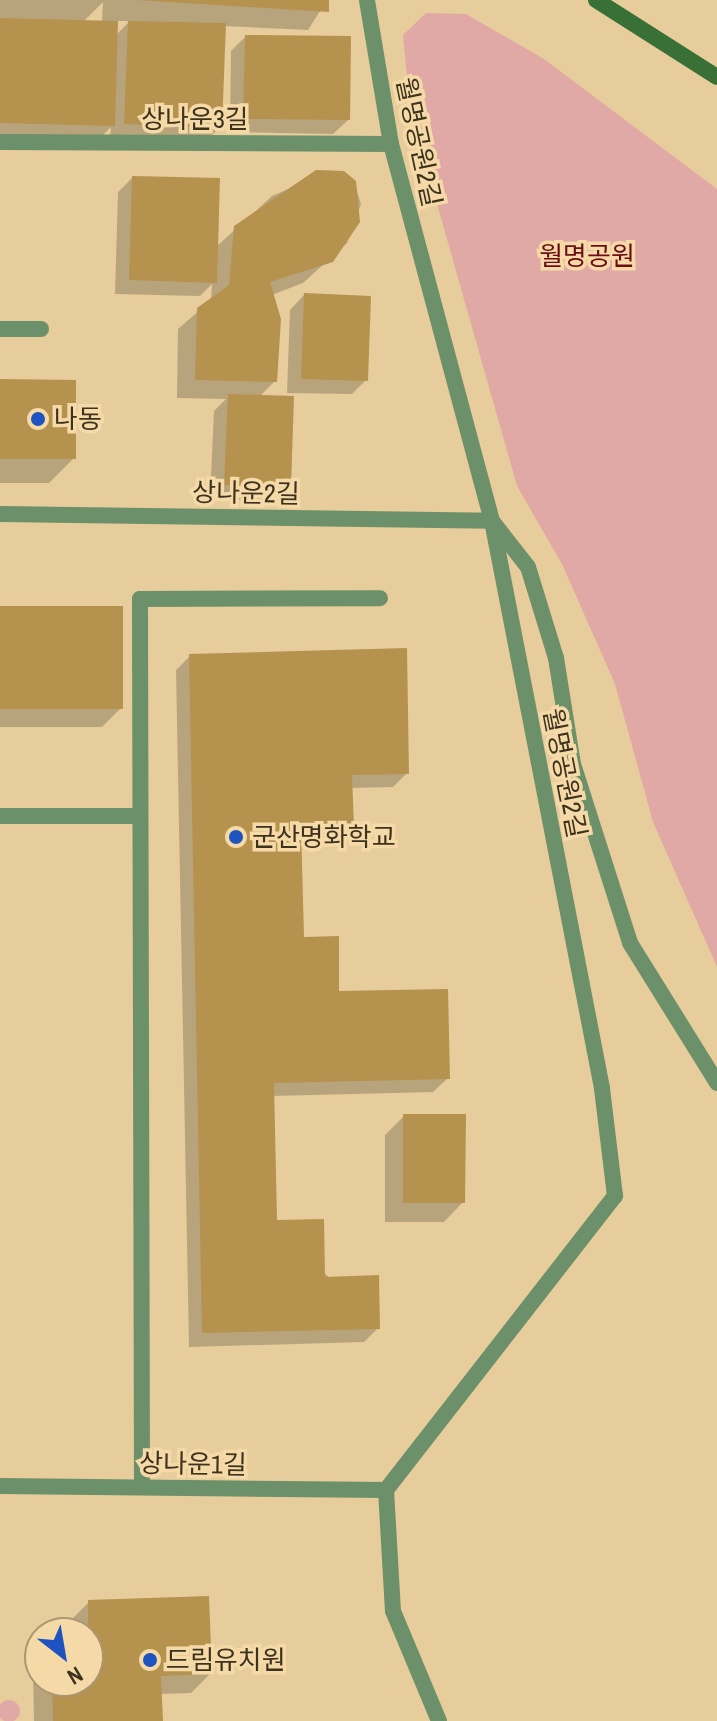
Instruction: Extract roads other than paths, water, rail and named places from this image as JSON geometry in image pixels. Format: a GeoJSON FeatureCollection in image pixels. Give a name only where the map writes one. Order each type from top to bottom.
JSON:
{"type":"FeatureCollection","features":[{"type":"Feature","properties":{"kind":"street","name":"월명공원2길"},"geometry":{"type":"LineString","coordinates":[[367,0],[391,144],[492,521],[602,1088],[615,1196],[386,1490]]}},
{"type":"Feature","properties":{"kind":"street"},"geometry":{"type":"LineString","coordinates":[[596,0],[717,77]]}},
{"type":"Feature","properties":{"kind":"street","name":"상나운3길"},"geometry":{"type":"LineString","coordinates":[[0,142],[391,144]]}},
{"type":"Feature","properties":{"kind":"street"},"geometry":{"type":"LineString","coordinates":[[0,329],[41,329]]}},
{"type":"Feature","properties":{"kind":"street","name":"상나운2길"},"geometry":{"type":"LineString","coordinates":[[0,514],[492,521]]}},
{"type":"Feature","properties":{"kind":"street"},"geometry":{"type":"LineString","coordinates":[[492,521],[528,567],[556,658],[573,764],[630,943],[717,1083]]}},
{"type":"Feature","properties":{"kind":"street"},"geometry":{"type":"LineString","coordinates":[[142,1487],[140,599],[380,598]]}},
{"type":"Feature","properties":{"kind":"street"},"geometry":{"type":"LineString","coordinates":[[0,816],[140,816]]}},
{"type":"Feature","properties":{"kind":"street","name":"상나운1길"},"geometry":{"type":"LineString","coordinates":[[0,1486],[386,1490]]}},
{"type":"Feature","properties":{"kind":"street"},"geometry":{"type":"LineString","coordinates":[[386,1490],[393,1611],[439,1721]]}},
{"type":"Feature","properties":{"kind":"place","name":"나동"},"geometry":{"type":"Point","coordinates":[38,419]}},
{"type":"Feature","properties":{"kind":"place","name":"군산명화학교"},"geometry":{"type":"Point","coordinates":[236,837]}},
{"type":"Feature","properties":{"kind":"place","name":"드림유치원"},"geometry":{"type":"Point","coordinates":[150,1660]}},
{"type":"Feature","properties":{"kind":"park label","name":"월명공원"},"geometry":{"type":"Point","coordinates":[587,256]}}]}
